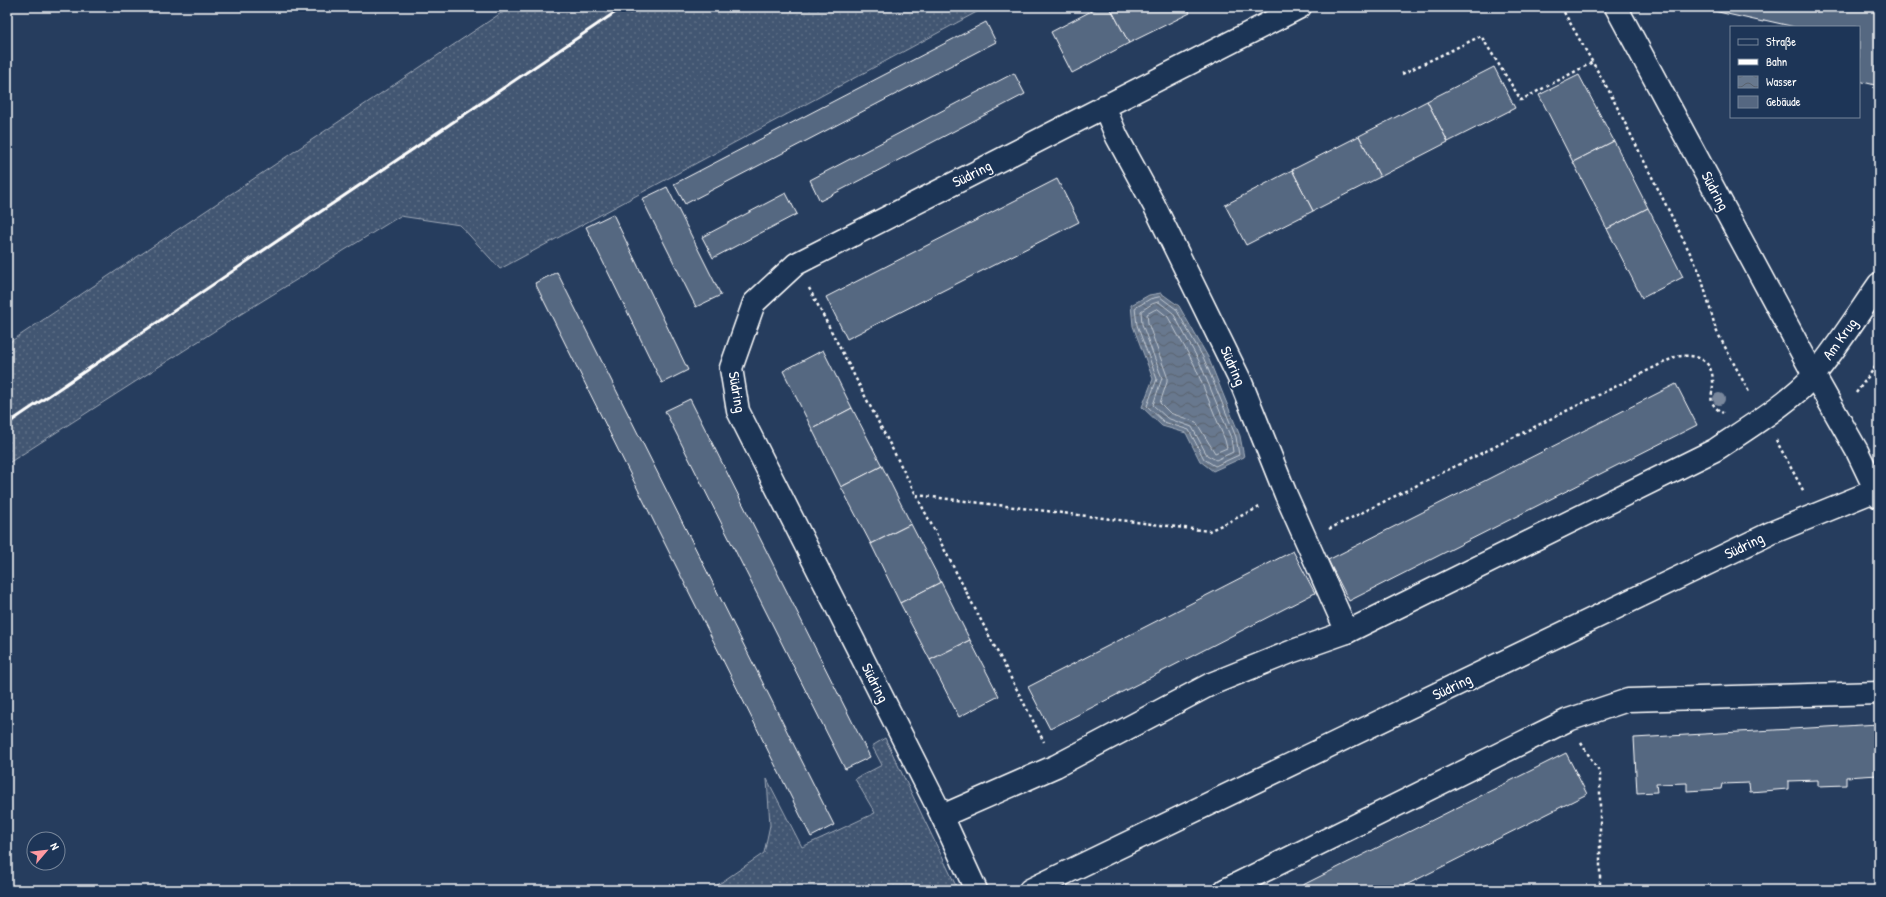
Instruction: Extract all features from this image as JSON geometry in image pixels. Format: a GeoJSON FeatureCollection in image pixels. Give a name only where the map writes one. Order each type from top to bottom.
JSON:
{"type":"FeatureCollection","features":[{"type":"Feature","properties":{"kind":"street","name":"Südring"},"geometry":{"type":"LineString","coordinates":[[976,890],[942,816],[738,411],[731,368],[754,303],[796,264],[1300,7]]}},
{"type":"Feature","properties":{"kind":"street","name":"Südring"},"geometry":{"type":"LineString","coordinates":[[1030,890],[1763,537],[1816,514],[1878,492],[1616,7]]}},
{"type":"Feature","properties":{"kind":"street","name":"Südring"},"geometry":{"type":"LineString","coordinates":[[1104,106],[1117,137],[1154,205],[1240,380],[1286,495],[1347,632]]}},
{"type":"Feature","properties":{"kind":"street","name":"Am Krug"},"geometry":{"type":"LineString","coordinates":[[1814,375],[1879,284]]}},
{"type":"Feature","properties":{"kind":"street"},"geometry":{"type":"LineString","coordinates":[[942,816],[1056,766],[1211,684],[1293,651],[1347,632],[1715,450],[1764,417],[1790,397],[1814,375]]}},
{"type":"Feature","properties":{"kind":"street"},"geometry":{"type":"LineString","coordinates":[[1225,890],[1568,720],[1628,700],[1879,693]]}},
{"type":"Feature","properties":{"kind":"path"},"geometry":{"type":"LineString","coordinates":[[1561,7],[1609,91],[1700,273],[1716,330],[1816,514]]}},
{"type":"Feature","properties":{"kind":"path"},"geometry":{"type":"LineString","coordinates":[[1402,74],[1481,36],[1521,100],[1593,62]]}},
{"type":"Feature","properties":{"kind":"path"},"geometry":{"type":"LineString","coordinates":[[796,264],[1056,766]]}},
{"type":"Feature","properties":{"kind":"path"},"geometry":{"type":"LineString","coordinates":[[1307,540],[1675,357],[1685,355],[1696,356],[1704,362],[1711,371],[1713,381],[1712,402],[1718,411],[1726,415]]}},
{"type":"Feature","properties":{"kind":"path"},"geometry":{"type":"LineString","coordinates":[[1838,416],[1879,362]]}},
{"type":"Feature","properties":{"kind":"path"},"geometry":{"type":"LineString","coordinates":[[916,495],[1209,531],[1286,495]]}},
{"type":"Feature","properties":{"kind":"path"},"geometry":{"type":"LineString","coordinates":[[1568,720],[1600,773],[1600,890]]}},
{"type":"Feature","properties":{"kind":"shaded area"},"geometry":{"type":"Polygon","coordinates":[[[510,7],[986,7],[500,269],[460,225],[400,216],[241,314],[7,464],[7,344],[510,7]]]}},
{"type":"Feature","properties":{"kind":"shaded area"},"geometry":{"type":"Polygon","coordinates":[[[885,738],[958,890],[710,890],[764,853],[770,825],[767,779],[802,847],[875,813],[855,779],[882,765],[872,746],[885,738]]]}},
{"type":"Feature","properties":{"kind":"water"},"geometry":{"type":"Polygon","coordinates":[[[1161,293],[1179,306],[1208,357],[1240,436],[1244,457],[1213,471],[1200,461],[1186,433],[1162,426],[1142,407],[1153,379],[1133,326],[1131,305],[1149,295],[1161,293]]]}},
{"type":"Feature","properties":{"kind":"building"},"geometry":{"type":"Polygon","coordinates":[[[1099,7],[1110,7],[1129,43],[1072,73],[1051,32],[1099,7]]]}},
{"type":"Feature","properties":{"kind":"building"},"geometry":{"type":"Polygon","coordinates":[[[1110,7],[1187,7],[1190,13],[1129,43],[1110,7]]]}},
{"type":"Feature","properties":{"kind":"building"},"geometry":{"type":"Polygon","coordinates":[[[1696,7],[1857,7],[1879,12],[1879,86],[1860,81],[1860,26],[1791,26],[1764,20],[1763,22],[1696,7]]]}},
{"type":"Feature","properties":{"kind":"building"},"geometry":{"type":"Polygon","coordinates":[[[986,22],[996,42],[685,204],[674,184],[986,22]]]}},
{"type":"Feature","properties":{"kind":"building"},"geometry":{"type":"Polygon","coordinates":[[[1494,67],[1515,108],[1448,142],[1427,101],[1494,67]]]}},
{"type":"Feature","properties":{"kind":"building"},"geometry":{"type":"Polygon","coordinates":[[[1014,73],[1025,94],[820,201],[810,180],[1014,73]]]}},
{"type":"Feature","properties":{"kind":"building"},"geometry":{"type":"Polygon","coordinates":[[[1579,75],[1614,141],[1573,162],[1539,95],[1579,75]]]}},
{"type":"Feature","properties":{"kind":"building"},"geometry":{"type":"Polygon","coordinates":[[[1427,101],[1448,142],[1380,177],[1359,136],[1427,101]]]}},
{"type":"Feature","properties":{"kind":"building"},"geometry":{"type":"Polygon","coordinates":[[[1359,136],[1380,177],[1313,211],[1292,170],[1359,136]]]}},
{"type":"Feature","properties":{"kind":"building"},"geometry":{"type":"Polygon","coordinates":[[[1614,141],[1648,208],[1607,229],[1573,162],[1614,141]]]}},
{"type":"Feature","properties":{"kind":"building"},"geometry":{"type":"Polygon","coordinates":[[[1292,170],[1313,211],[1246,245],[1225,205],[1292,170]]]}},
{"type":"Feature","properties":{"kind":"building"},"geometry":{"type":"Polygon","coordinates":[[[1057,179],[1079,222],[847,339],[826,297],[1057,179]]]}},
{"type":"Feature","properties":{"kind":"building"},"geometry":{"type":"Polygon","coordinates":[[[667,187],[721,295],[696,307],[642,199],[667,187]]]}},
{"type":"Feature","properties":{"kind":"building"},"geometry":{"type":"Polygon","coordinates":[[[786,193],[797,214],[713,258],[702,237],[786,193]]]}},
{"type":"Feature","properties":{"kind":"building"},"geometry":{"type":"Polygon","coordinates":[[[1648,208],[1683,277],[1642,298],[1607,229],[1648,208]]]}},
{"type":"Feature","properties":{"kind":"building"},"geometry":{"type":"Polygon","coordinates":[[[613,214],[688,370],[662,383],[586,227],[613,214]]]}},
{"type":"Feature","properties":{"kind":"building"},"geometry":{"type":"Polygon","coordinates":[[[557,272],[834,825],[811,837],[535,283],[557,272]]]}},
{"type":"Feature","properties":{"kind":"building"},"geometry":{"type":"Polygon","coordinates":[[[823,350],[852,408],[812,429],[783,371],[823,350]]]}},
{"type":"Feature","properties":{"kind":"building"},"geometry":{"type":"Polygon","coordinates":[[[1676,384],[1697,425],[1349,601],[1328,560],[1676,384]]]}},
{"type":"Feature","properties":{"kind":"building"},"geometry":{"type":"Polygon","coordinates":[[[690,399],[870,757],[845,769],[665,411],[690,399]]]}},
{"type":"Feature","properties":{"kind":"building"},"geometry":{"type":"Polygon","coordinates":[[[852,408],[882,466],[841,487],[812,429],[852,408]]]}},
{"type":"Feature","properties":{"kind":"building"},"geometry":{"type":"Polygon","coordinates":[[[882,466],[911,524],[871,544],[841,487],[882,466]]]}},
{"type":"Feature","properties":{"kind":"building"},"geometry":{"type":"Polygon","coordinates":[[[911,524],[941,582],[900,603],[871,544],[911,524]]]}},
{"type":"Feature","properties":{"kind":"building"},"geometry":{"type":"Polygon","coordinates":[[[1293,551],[1315,593],[1050,729],[1028,687],[1293,551]]]}},
{"type":"Feature","properties":{"kind":"building"},"geometry":{"type":"Polygon","coordinates":[[[941,582],[970,640],[930,660],[900,603],[941,582]]]}},
{"type":"Feature","properties":{"kind":"building"},"geometry":{"type":"Polygon","coordinates":[[[970,640],[999,696],[959,717],[930,660],[970,640]]]}},
{"type":"Feature","properties":{"kind":"building"},"geometry":{"type":"Polygon","coordinates":[[[1879,724],[1879,782],[1878,775],[1846,777],[1846,785],[1818,786],[1818,780],[1788,781],[1788,789],[1750,792],[1749,783],[1722,784],[1721,789],[1687,791],[1687,783],[1656,784],[1657,792],[1637,793],[1634,738],[1879,724]]]}},
{"type":"Feature","properties":{"kind":"building"},"geometry":{"type":"Polygon","coordinates":[[[1566,753],[1587,794],[1396,890],[1293,890],[1566,753]]]}},
{"type":"Feature","properties":{"kind":"railway"},"geometry":{"type":"LineString","coordinates":[[7,424],[623,7]]}}]}
